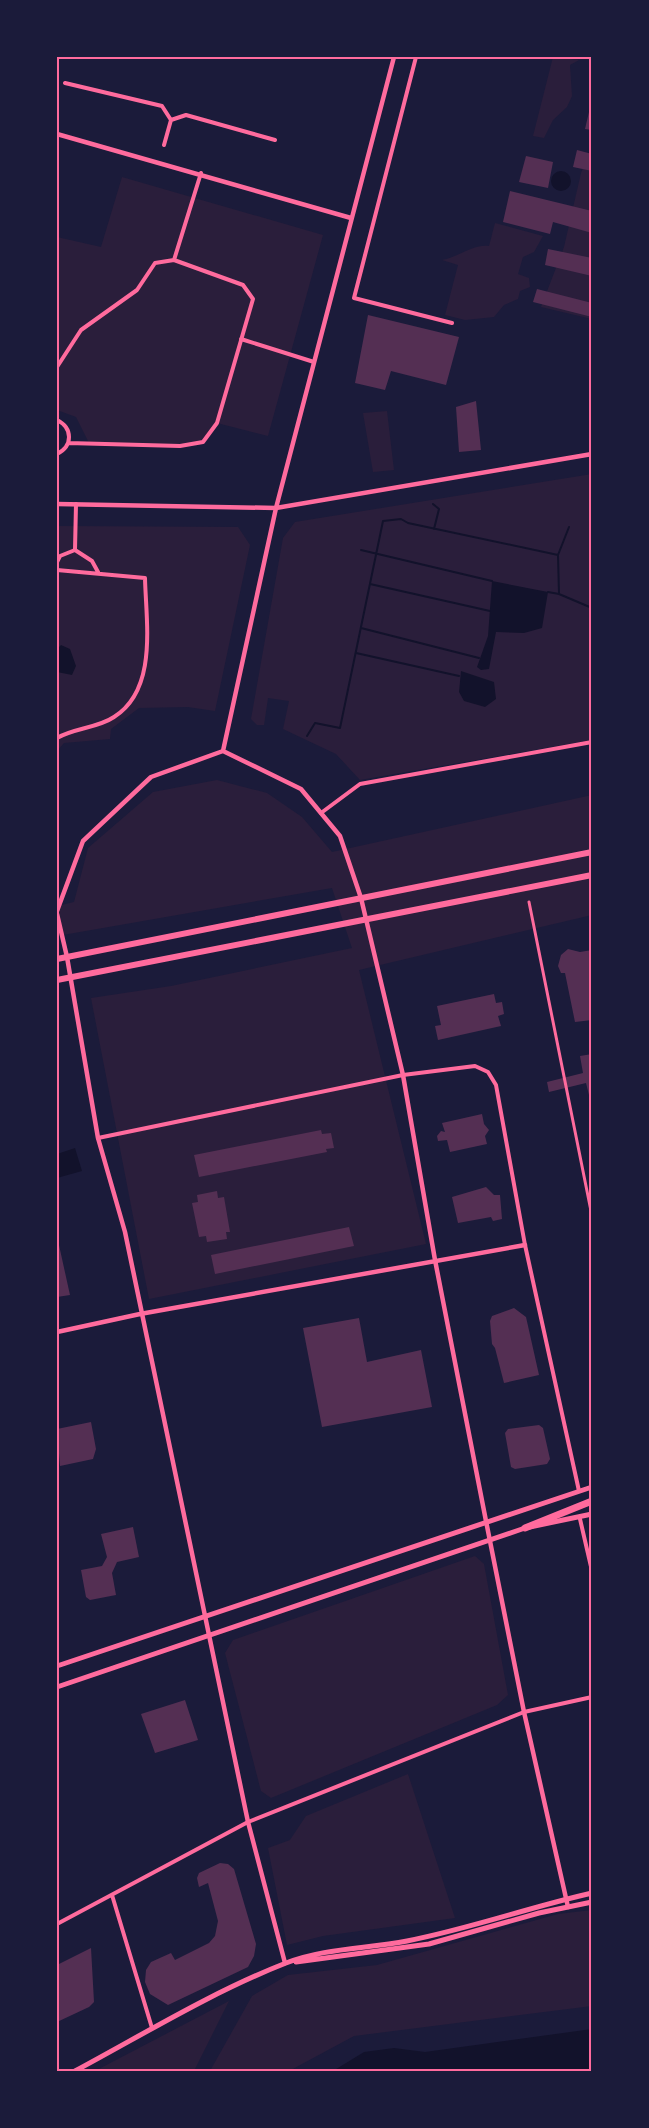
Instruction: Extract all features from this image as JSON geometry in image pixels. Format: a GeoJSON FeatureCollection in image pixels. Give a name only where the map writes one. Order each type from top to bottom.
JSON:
{"type":"FeatureCollection","features":[{"type":"Feature","properties":{"kind":"highway"},"geometry":{"type":"LineString","coordinates":[[525,1528],[592,1501]]}},
{"type":"Feature","properties":{"kind":"main road"},"geometry":{"type":"LineString","coordinates":[[57,959],[592,852]]}},
{"type":"Feature","properties":{"kind":"main road"},"geometry":{"type":"LineString","coordinates":[[57,980],[592,875]]}},
{"type":"Feature","properties":{"kind":"main road"},"geometry":{"type":"LineString","coordinates":[[57,1666],[592,1487]]}},
{"type":"Feature","properties":{"kind":"main road"},"geometry":{"type":"LineString","coordinates":[[57,1687],[525,1528],[580,1519],[592,1514]]}},
{"type":"Feature","properties":{"kind":"main road"},"geometry":{"type":"LineString","coordinates":[[75,2071],[211,1998],[285,1963],[314,1953],[405,1942],[592,1893]]}},
{"type":"Feature","properties":{"kind":"main road"},"geometry":{"type":"LineString","coordinates":[[285,1963],[429,1944],[568,1906],[592,1902]]}},
{"type":"Feature","properties":{"kind":"street"},"geometry":{"type":"LineString","coordinates":[[223,751],[276,508],[394,57]]}},
{"type":"Feature","properties":{"kind":"street"},"geometry":{"type":"LineString","coordinates":[[416,57],[354,298],[452,323]]}},
{"type":"Feature","properties":{"kind":"street"},"geometry":{"type":"LineString","coordinates":[[65,83],[162,106],[171,120],[164,145]]}},
{"type":"Feature","properties":{"kind":"street"},"geometry":{"type":"LineString","coordinates":[[171,120],[186,115],[275,140]]}},
{"type":"Feature","properties":{"kind":"street"},"geometry":{"type":"LineString","coordinates":[[57,134],[201,173],[351,218]]}},
{"type":"Feature","properties":{"kind":"street"},"geometry":{"type":"LineString","coordinates":[[174,260],[201,173]]}},
{"type":"Feature","properties":{"kind":"street"},"geometry":{"type":"LineString","coordinates":[[57,367],[81,330],[137,290],[155,264],[174,260],[243,285],[253,299],[217,423],[203,442],[180,446],[69,443],[57,454]]}},
{"type":"Feature","properties":{"kind":"street"},"geometry":{"type":"LineString","coordinates":[[241,339],[314,362]]}},
{"type":"Feature","properties":{"kind":"street"},"geometry":{"type":"LineString","coordinates":[[57,420],[66,427],[69,443]]}},
{"type":"Feature","properties":{"kind":"street"},"geometry":{"type":"LineString","coordinates":[[57,504],[276,508],[592,454]]}},
{"type":"Feature","properties":{"kind":"street"},"geometry":{"type":"LineString","coordinates":[[75,550],[76,504]]}},
{"type":"Feature","properties":{"kind":"street"},"geometry":{"type":"LineString","coordinates":[[57,562],[60,556],[75,550]]}},
{"type":"Feature","properties":{"kind":"street"},"geometry":{"type":"LineString","coordinates":[[75,550],[92,561],[99,573]]}},
{"type":"Feature","properties":{"kind":"street"},"geometry":{"type":"LineString","coordinates":[[57,570],[145,578],[146,647],[141,686],[131,702],[113,718],[57,738]]}},
{"type":"Feature","properties":{"kind":"street"},"geometry":{"type":"LineString","coordinates":[[321,813],[360,784],[592,742]]}},
{"type":"Feature","properties":{"kind":"street"},"geometry":{"type":"LineString","coordinates":[[285,1963],[248,1822],[140,1314],[125,1232],[98,1138],[67,957],[57,912],[83,841],[91,833],[151,777],[223,751],[301,789],[340,836],[361,898],[403,1075],[435,1260],[486,1521],[524,1712],[568,1906]]}},
{"type":"Feature","properties":{"kind":"street"},"geometry":{"type":"LineString","coordinates":[[529,902],[592,1216]]}},
{"type":"Feature","properties":{"kind":"street"},"geometry":{"type":"LineString","coordinates":[[98,1138],[403,1075],[475,1066],[488,1072],[496,1085],[525,1245],[579,1491]]}},
{"type":"Feature","properties":{"kind":"street"},"geometry":{"type":"LineString","coordinates":[[57,1332],[140,1314],[525,1245]]}},
{"type":"Feature","properties":{"kind":"street"},"geometry":{"type":"LineString","coordinates":[[580,1519],[592,1571]]}},
{"type":"Feature","properties":{"kind":"street"},"geometry":{"type":"LineString","coordinates":[[57,1924],[248,1822],[524,1712],[592,1697]]}},
{"type":"Feature","properties":{"kind":"street"},"geometry":{"type":"LineString","coordinates":[[112,1894],[153,2029]]}},
{"type":"Feature","properties":{"kind":"shaded area"},"geometry":{"type":"Polygon","coordinates":[[[553,57],[579,60],[570,65],[572,96],[567,107],[553,120],[544,138],[533,136],[553,57]]]}},
{"type":"Feature","properties":{"kind":"shaded area"},"geometry":{"type":"Polygon","coordinates":[[[592,145],[592,319],[541,307],[564,247],[581,173],[592,145]]]}},
{"type":"Feature","properties":{"kind":"shaded area"},"geometry":{"type":"Polygon","coordinates":[[[561,171],[568,174],[571,181],[568,188],[561,191],[554,188],[551,181],[554,174],[561,171]]]}},
{"type":"Feature","properties":{"kind":"shaded area"},"geometry":{"type":"Polygon","coordinates":[[[122,177],[323,235],[268,436],[217,423],[203,442],[180,446],[89,443],[76,417],[57,410],[57,237],[101,247],[122,177]]]}},
{"type":"Feature","properties":{"kind":"shaded area"},"geometry":{"type":"Polygon","coordinates":[[[495,223],[543,236],[534,252],[523,257],[518,274],[529,278],[530,287],[520,291],[518,299],[504,305],[494,317],[465,320],[445,315],[458,265],[442,260],[477,247],[489,246],[495,223]]]}},
{"type":"Feature","properties":{"kind":"shaded area"},"geometry":{"type":"Polygon","coordinates":[[[387,411],[394,470],[373,472],[363,413],[387,411]]]}},
{"type":"Feature","properties":{"kind":"shaded area"},"geometry":{"type":"Polygon","coordinates":[[[592,474],[592,740],[360,780],[336,754],[283,729],[289,701],[268,698],[264,725],[257,725],[251,719],[283,538],[295,522],[592,474]]]}},
{"type":"Feature","properties":{"kind":"shaded area"},"geometry":{"type":"Polygon","coordinates":[[[57,526],[238,527],[250,545],[215,711],[188,707],[139,708],[111,729],[110,739],[64,743],[57,751],[57,526]]]}},
{"type":"Feature","properties":{"kind":"shaded area"},"geometry":{"type":"Polygon","coordinates":[[[492,581],[548,592],[542,628],[524,633],[496,632],[489,669],[481,670],[477,667],[488,636],[492,581]]]}},
{"type":"Feature","properties":{"kind":"shaded area"},"geometry":{"type":"Polygon","coordinates":[[[61,645],[70,649],[76,666],[72,675],[57,672],[57,649],[61,645]]]}},
{"type":"Feature","properties":{"kind":"shaded area"},"geometry":{"type":"Polygon","coordinates":[[[461,671],[494,682],[496,699],[485,707],[464,701],[459,692],[461,671]]]}},
{"type":"Feature","properties":{"kind":"shaded area"},"geometry":{"type":"Polygon","coordinates":[[[217,780],[267,793],[302,817],[332,852],[592,795],[592,915],[359,970],[426,1244],[149,1299],[91,998],[171,986],[352,948],[332,888],[57,936],[57,906],[74,902],[88,848],[153,792],[217,780]]]}},
{"type":"Feature","properties":{"kind":"shaded area"},"geometry":{"type":"Polygon","coordinates":[[[75,1148],[82,1171],[57,1178],[57,1154],[75,1148]]]}},
{"type":"Feature","properties":{"kind":"shaded area"},"geometry":{"type":"Polygon","coordinates":[[[475,1556],[484,1564],[508,1695],[497,1705],[271,1798],[261,1791],[225,1653],[233,1640],[475,1556]]]}},
{"type":"Feature","properties":{"kind":"shaded area"},"geometry":{"type":"Polygon","coordinates":[[[408,1774],[455,1918],[323,1936],[287,1945],[268,1848],[290,1840],[306,1816],[408,1774]]]}},
{"type":"Feature","properties":{"kind":"shaded area"},"geometry":{"type":"Polygon","coordinates":[[[592,1910],[592,2006],[354,2036],[289,2071],[210,2071],[252,1996],[288,1975],[377,1965],[558,1914],[592,1910]]]}},
{"type":"Feature","properties":{"kind":"shaded area"},"geometry":{"type":"Polygon","coordinates":[[[229,2001],[194,2071],[95,2071],[229,2001]]]}},
{"type":"Feature","properties":{"kind":"shaded area"},"geometry":{"type":"Polygon","coordinates":[[[592,2029],[592,2071],[333,2071],[364,2052],[394,2048],[425,2052],[592,2029]]]}},
{"type":"Feature","properties":{"kind":"building"},"geometry":{"type":"Polygon","coordinates":[[[589,112],[592,113],[592,130],[585,129],[589,112]]]}},
{"type":"Feature","properties":{"kind":"building"},"geometry":{"type":"Polygon","coordinates":[[[577,150],[592,154],[592,171],[573,167],[577,150]]]}},
{"type":"Feature","properties":{"kind":"building"},"geometry":{"type":"Polygon","coordinates":[[[526,156],[553,162],[548,188],[519,182],[526,156]]]}},
{"type":"Feature","properties":{"kind":"building"},"geometry":{"type":"Polygon","coordinates":[[[510,191],[592,211],[592,233],[553,222],[550,234],[503,222],[510,191]]]}},
{"type":"Feature","properties":{"kind":"building"},"geometry":{"type":"Polygon","coordinates":[[[548,249],[592,258],[592,276],[545,265],[548,249]]]}},
{"type":"Feature","properties":{"kind":"building"},"geometry":{"type":"Polygon","coordinates":[[[537,289],[592,303],[592,317],[533,302],[537,289]]]}},
{"type":"Feature","properties":{"kind":"building"},"geometry":{"type":"Polygon","coordinates":[[[368,315],[459,337],[446,385],[391,371],[385,390],[355,383],[368,315]]]}},
{"type":"Feature","properties":{"kind":"building"},"geometry":{"type":"Polygon","coordinates":[[[476,401],[481,450],[459,452],[456,407],[476,401]]]}},
{"type":"Feature","properties":{"kind":"building"},"geometry":{"type":"Polygon","coordinates":[[[568,949],[580,952],[592,950],[592,1020],[575,1022],[565,973],[561,973],[558,966],[561,955],[568,949]]]}},
{"type":"Feature","properties":{"kind":"building"},"geometry":{"type":"Polygon","coordinates":[[[494,994],[496,1003],[502,1002],[504,1014],[498,1016],[501,1026],[438,1040],[435,1026],[441,1025],[437,1006],[494,994]]]}},
{"type":"Feature","properties":{"kind":"building"},"geometry":{"type":"Polygon","coordinates":[[[592,1054],[592,1107],[586,1083],[549,1092],[547,1082],[583,1073],[580,1056],[592,1054]]]}},
{"type":"Feature","properties":{"kind":"building"},"geometry":{"type":"Polygon","coordinates":[[[482,1114],[484,1124],[489,1130],[485,1136],[487,1144],[450,1152],[447,1140],[438,1141],[437,1136],[441,1131],[445,1132],[442,1123],[482,1114]]]}},
{"type":"Feature","properties":{"kind":"building"},"geometry":{"type":"Polygon","coordinates":[[[321,1130],[322,1134],[331,1133],[334,1148],[326,1149],[327,1152],[199,1177],[194,1155],[321,1130]]]}},
{"type":"Feature","properties":{"kind":"building"},"geometry":{"type":"Polygon","coordinates":[[[486,1187],[494,1195],[500,1195],[502,1219],[493,1221],[491,1217],[458,1223],[452,1197],[486,1187]]]}},
{"type":"Feature","properties":{"kind":"building"},"geometry":{"type":"Polygon","coordinates":[[[217,1191],[218,1198],[224,1197],[230,1232],[226,1232],[227,1239],[207,1242],[206,1236],[199,1237],[192,1203],[198,1202],[197,1195],[217,1191]]]}},
{"type":"Feature","properties":{"kind":"building"},"geometry":{"type":"Polygon","coordinates":[[[349,1227],[354,1246],[215,1274],[211,1255],[349,1227]]]}},
{"type":"Feature","properties":{"kind":"building"},"geometry":{"type":"Polygon","coordinates":[[[57,1236],[70,1295],[57,1297],[57,1236]]]}},
{"type":"Feature","properties":{"kind":"building"},"geometry":{"type":"Polygon","coordinates":[[[514,1308],[526,1317],[539,1375],[504,1383],[492,1344],[490,1321],[492,1316],[514,1308]]]}},
{"type":"Feature","properties":{"kind":"building"},"geometry":{"type":"Polygon","coordinates":[[[359,1318],[367,1362],[421,1350],[432,1407],[322,1427],[303,1328],[359,1318]]]}},
{"type":"Feature","properties":{"kind":"building"},"geometry":{"type":"Polygon","coordinates":[[[91,1422],[96,1449],[93,1459],[60,1466],[57,1429],[91,1422]]]}},
{"type":"Feature","properties":{"kind":"building"},"geometry":{"type":"Polygon","coordinates":[[[539,1425],[543,1428],[550,1459],[547,1464],[515,1469],[511,1467],[505,1433],[508,1429],[539,1425]]]}},
{"type":"Feature","properties":{"kind":"building"},"geometry":{"type":"Polygon","coordinates":[[[133,1527],[139,1557],[117,1562],[112,1573],[116,1595],[90,1600],[86,1597],[81,1570],[102,1566],[107,1557],[101,1534],[133,1527]]]}},
{"type":"Feature","properties":{"kind":"building"},"geometry":{"type":"Polygon","coordinates":[[[185,1700],[198,1740],[155,1753],[141,1714],[185,1700]]]}},
{"type":"Feature","properties":{"kind":"building"},"geometry":{"type":"Polygon","coordinates":[[[220,1863],[228,1864],[234,1869],[256,1944],[254,1956],[248,1967],[168,2005],[150,1994],[145,1982],[146,1970],[151,1962],[171,1953],[175,1960],[209,1943],[215,1936],[218,1921],[208,1883],[199,1887],[197,1878],[199,1873],[220,1863]]]}},
{"type":"Feature","properties":{"kind":"building"},"geometry":{"type":"Polygon","coordinates":[[[91,1948],[94,2002],[89,2007],[57,2022],[57,1965],[91,1948]]]}},
{"type":"Feature","properties":{"kind":"waterway"},"geometry":{"type":"LineString","coordinates":[[433,504],[439,509],[434,529]]}},
{"type":"Feature","properties":{"kind":"waterway"},"geometry":{"type":"LineString","coordinates":[[307,736],[315,723],[340,728],[383,521],[401,519],[408,523],[558,555]]}},
{"type":"Feature","properties":{"kind":"waterway"},"geometry":{"type":"LineString","coordinates":[[548,592],[559,594],[558,555],[569,527]]}},
{"type":"Feature","properties":{"kind":"waterway"},"geometry":{"type":"LineString","coordinates":[[361,550],[492,581]]}},
{"type":"Feature","properties":{"kind":"waterway"},"geometry":{"type":"LineString","coordinates":[[370,584],[490,611]]}},
{"type":"Feature","properties":{"kind":"waterway"},"geometry":{"type":"LineString","coordinates":[[559,594],[592,608]]}},
{"type":"Feature","properties":{"kind":"waterway"},"geometry":{"type":"LineString","coordinates":[[361,628],[479,658]]}},
{"type":"Feature","properties":{"kind":"waterway"},"geometry":{"type":"LineString","coordinates":[[356,653],[459,676]]}}]}
